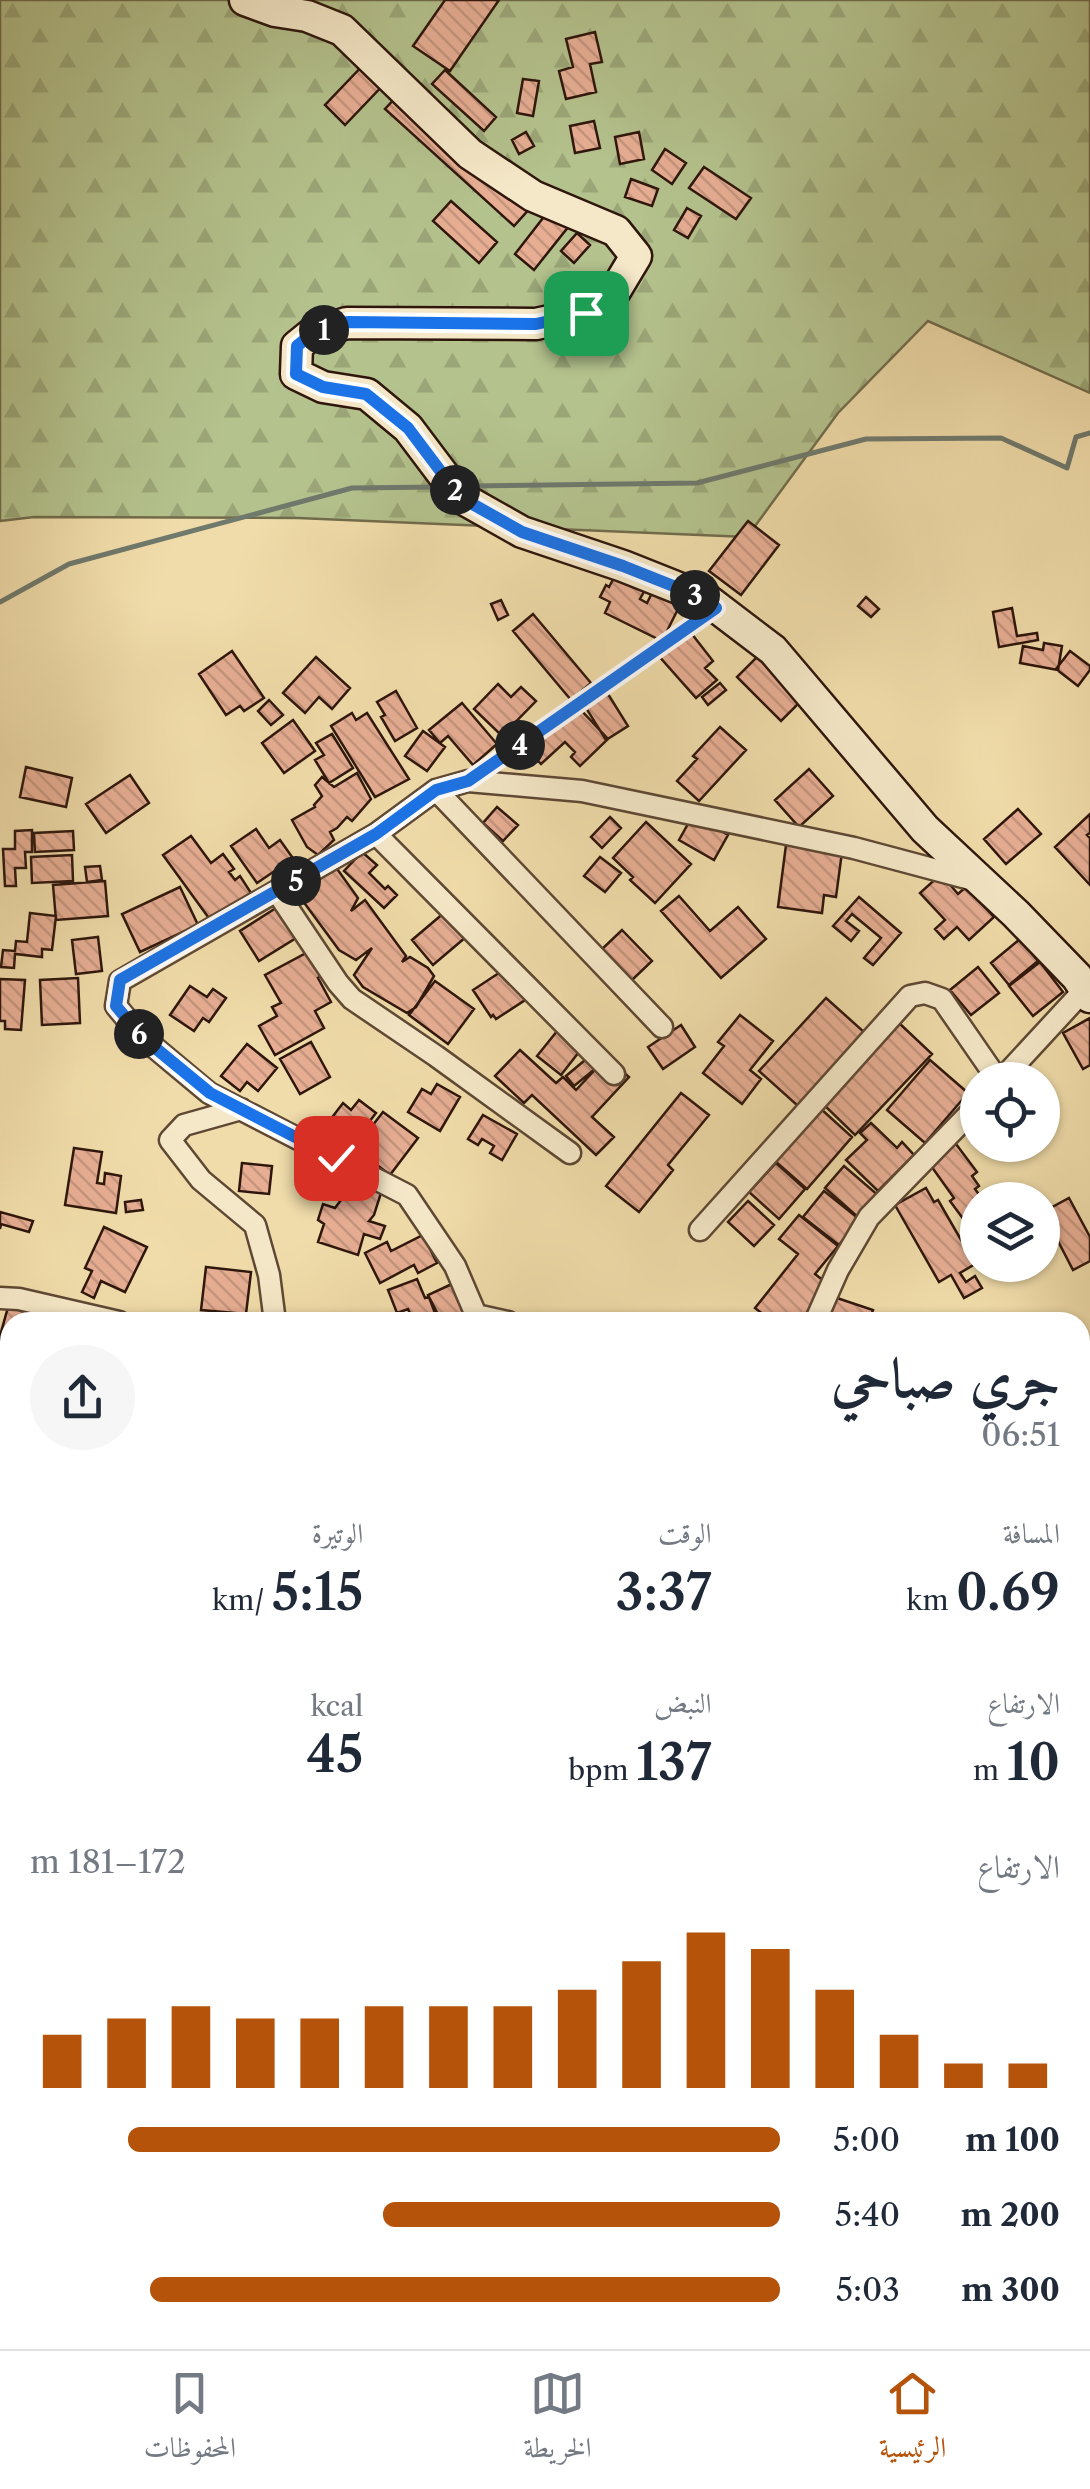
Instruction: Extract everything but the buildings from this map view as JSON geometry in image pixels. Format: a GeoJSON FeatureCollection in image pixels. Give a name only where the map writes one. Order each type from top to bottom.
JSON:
{"type":"FeatureCollection","features":[{"type":"Feature","properties":{"kind":"street"},"geometry":{"type":"LineString","coordinates":[[245,0],[275,11],[307,16],[342,30],[470,154],[534,196],[616,231],[636,256],[616,290],[586,313],[536,324],[348,322],[313,333],[297,346],[296,374],[323,387],[366,394],[408,428],[460,497],[522,532],[706,599],[773,650],[925,829],[1077,976],[1088,993],[1017,1062]]}},
{"type":"Feature","properties":{"kind":"street"},"geometry":{"type":"LineString","coordinates":[[476,1312],[455,1266],[407,1195],[210,1093],[142,1037],[116,1006],[120,980],[376,834],[436,790],[468,781],[582,791],[854,848],[981,882]]}},
{"type":"Feature","properties":{"kind":"street"},"geometry":{"type":"LineString","coordinates":[[436,790],[662,1026]]}},
{"type":"Feature","properties":{"kind":"street"},"geometry":{"type":"LineString","coordinates":[[376,834],[614,1074]]}},
{"type":"Feature","properties":{"kind":"street"},"geometry":{"type":"LineString","coordinates":[[276,892],[352,999],[570,1153]]}},
{"type":"Feature","properties":{"kind":"street"},"geometry":{"type":"LineString","coordinates":[[700,1230],[910,996],[925,992],[942,999],[986,1062]]}},
{"type":"Feature","properties":{"kind":"street"},"geometry":{"type":"LineString","coordinates":[[241,1108],[184,1124],[170,1140],[200,1180],[255,1225],[269,1275],[274,1312]]}},
{"type":"Feature","properties":{"kind":"street"},"geometry":{"type":"LineString","coordinates":[[819,1312],[869,1217],[960,1123]]}},
{"type":"Feature","properties":{"kind":"street"},"geometry":{"type":"LineString","coordinates":[[0,1298],[19,1299],[53,1312]]}},
{"type":"Feature","properties":{"kind":"lane"},"geometry":{"type":"LineString","coordinates":[[468,781],[716,608]]}},
{"type":"Feature","properties":{"kind":"green space"},"geometry":{"type":"Polygon","coordinates":[[[0,0],[1090,0],[1090,393],[928,321],[838,413],[747,537],[298,518],[34,517],[0,521],[0,0]]]}},
{"type":"Feature","properties":{"kind":"waterway"},"geometry":{"type":"LineString","coordinates":[[468,486],[697,483],[866,439],[1001,438],[1067,468],[1076,437],[1090,433]]}},
{"type":"Feature","properties":{"kind":"waterway"},"geometry":{"type":"LineString","coordinates":[[0,602],[69,564],[352,488],[437,487]]}},
{"type":"Feature","properties":{"kind":"route"},"geometry":{"type":"LineString","coordinates":[[336,1158],[210,1093],[142,1037],[116,1006],[120,980],[376,834],[436,790],[468,781],[716,608],[706,599],[623,566],[522,532],[460,497],[408,428],[366,394],[323,387],[296,374],[297,346],[313,333],[348,322],[536,324],[586,313]]}}]}
